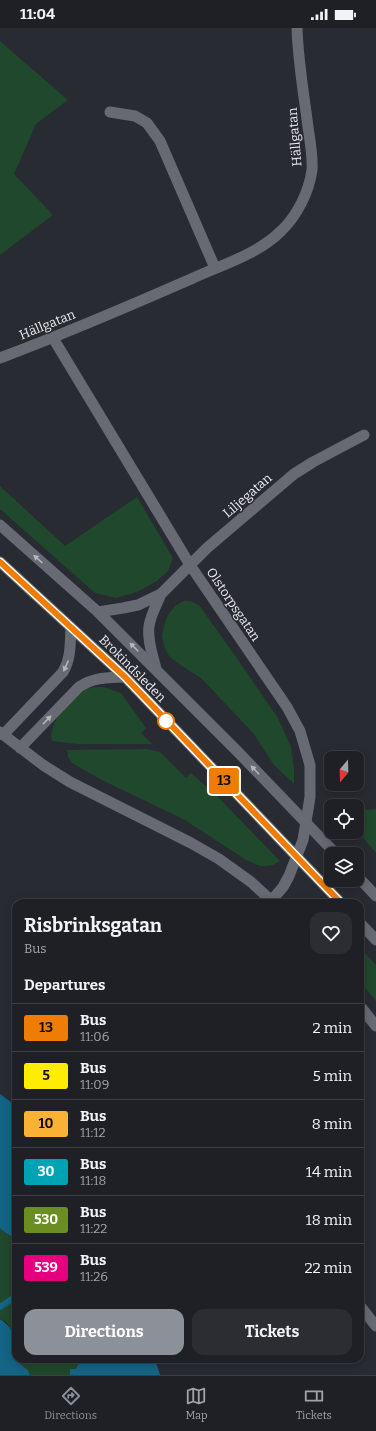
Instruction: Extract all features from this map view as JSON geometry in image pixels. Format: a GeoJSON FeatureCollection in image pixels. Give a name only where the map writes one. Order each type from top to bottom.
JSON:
{"type":"FeatureCollection","features":[{"type":"Feature","properties":{"kind":"street","name":"Hällgatan"},"geometry":{"type":"LineString","coordinates":[[0,358],[53,338],[260,248],[282,231],[292,219],[306,193],[312,169],[299,51],[298,28]]}},
{"type":"Feature","properties":{"kind":"street"},"geometry":{"type":"LineString","coordinates":[[110,112],[135,116],[147,123],[160,141],[215,268]]}},
{"type":"Feature","properties":{"kind":"street","name":"Olstorpsgatan"},"geometry":{"type":"LineString","coordinates":[[53,338],[190,565],[287,707],[300,731],[310,765],[310,797],[303,840],[289,876],[275,899]]}},
{"type":"Feature","properties":{"kind":"street","name":"Liljegatan"},"geometry":{"type":"LineString","coordinates":[[156,670],[149,637],[149,626],[152,613],[161,594],[207,548],[294,474],[313,462],[364,435]]}},
{"type":"Feature","properties":{"kind":"street","name":"Brokindsleden"},"geometry":{"type":"LineString","coordinates":[[0,525],[98,612],[329,847]]}},
{"type":"Feature","properties":{"kind":"street","name":"Brokindsleden"},"geometry":{"type":"LineString","coordinates":[[0,562],[125,677],[337,899]]}},
{"type":"Feature","properties":{"kind":"street","name":"Liljegatan"},"geometry":{"type":"LineString","coordinates":[[98,612],[138,604],[161,594]]}},
{"type":"Feature","properties":{"kind":"street"},"geometry":{"type":"LineString","coordinates":[[71,628],[70,658],[67,666],[63,672],[2,734],[70,782],[192,843],[219,859],[251,882],[270,899]]}},
{"type":"Feature","properties":{"kind":"street"},"geometry":{"type":"LineString","coordinates":[[20,748],[79,687],[87,681],[97,678],[125,677]]}},
{"type":"Feature","properties":{"kind":"street"},"geometry":{"type":"LineString","coordinates":[[364,883],[376,896]]}},
{"type":"Feature","properties":{"kind":"street"},"geometry":{"type":"LineString","coordinates":[[364,927],[376,940]]}},
{"type":"Feature","properties":{"kind":"street"},"geometry":{"type":"LineString","coordinates":[[364,1011],[376,1026]]}},
{"type":"Feature","properties":{"kind":"street"},"geometry":{"type":"LineString","coordinates":[[364,1311],[376,1326]]}},
{"type":"Feature","properties":{"kind":"green space"},"geometry":{"type":"Polygon","coordinates":[[[0,41],[68,100],[36,124],[14,174],[53,215],[0,255],[0,41]]]}},
{"type":"Feature","properties":{"kind":"green space"},"geometry":{"type":"Polygon","coordinates":[[[0,486],[65,546],[137,497],[173,558],[168,571],[157,581],[137,592],[116,598],[95,593],[0,509],[0,486]]]}},
{"type":"Feature","properties":{"kind":"green space"},"geometry":{"type":"Polygon","coordinates":[[[184,601],[190,601],[199,605],[278,718],[291,747],[294,768],[294,784],[274,765],[253,733],[201,678],[169,656],[164,646],[162,635],[165,622],[169,613],[176,605],[184,601]]]}},
{"type":"Feature","properties":{"kind":"green space"},"geometry":{"type":"Polygon","coordinates":[[[104,687],[121,693],[146,728],[141,733],[152,744],[77,744],[52,741],[51,735],[56,720],[66,706],[77,695],[85,690],[104,687]]]}},
{"type":"Feature","properties":{"kind":"green space"},"geometry":{"type":"Polygon","coordinates":[[[147,749],[160,752],[186,778],[191,773],[220,799],[280,861],[273,865],[260,866],[246,860],[185,820],[106,782],[72,763],[68,757],[67,750],[147,749]]]}},
{"type":"Feature","properties":{"kind":"green space"},"geometry":{"type":"Polygon","coordinates":[[[376,809],[376,853],[364,838],[364,810],[376,809]]]}},
{"type":"Feature","properties":{"kind":"green space"},"geometry":{"type":"Polygon","coordinates":[[[364,952],[376,965],[376,1001],[364,987],[364,952]]]}},
{"type":"Feature","properties":{"kind":"green space"},"geometry":{"type":"Polygon","coordinates":[[[0,1228],[12,1236],[12,1333],[7,1323],[0,1318],[0,1228]]]}},
{"type":"Feature","properties":{"kind":"green space"},"geometry":{"type":"Polygon","coordinates":[[[20,1363],[78,1363],[76,1369],[70,1370],[70,1375],[30,1375],[28,1370],[20,1363]]]}},
{"type":"Feature","properties":{"kind":"water"},"geometry":{"type":"Polygon","coordinates":[[[0,1094],[12,1103],[12,1237],[0,1228],[0,1094]]]}},
{"type":"Feature","properties":{"kind":"water"},"geometry":{"type":"Polygon","coordinates":[[[0,1319],[12,1332],[12,1363],[19,1363],[28,1370],[30,1375],[0,1375],[0,1319]]]}},
{"type":"Feature","properties":{"kind":"water"},"geometry":{"type":"Polygon","coordinates":[[[78,1363],[156,1363],[160,1375],[70,1375],[70,1369],[76,1369],[78,1363]]]}},
{"type":"Feature","properties":{"kind":"waterway"},"geometry":{"type":"LineString","coordinates":[[0,1307],[12,1299]]}},
{"type":"Feature","properties":{"kind":"bus line","name":"13"},"geometry":{"type":"LineString","coordinates":[[0,562],[125,677],[337,899]]}}]}
